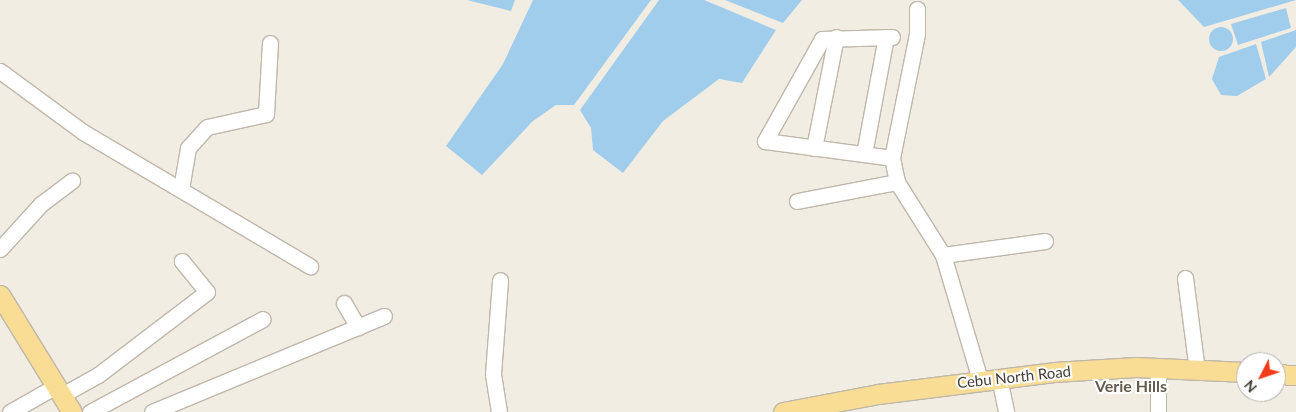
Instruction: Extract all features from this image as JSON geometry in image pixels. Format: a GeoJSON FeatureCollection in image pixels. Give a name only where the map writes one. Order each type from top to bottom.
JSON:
{"type":"FeatureCollection","features":[{"type":"Feature","properties":{"kind":"main road"},"geometry":{"type":"LineString","coordinates":[[0,295],[72,412]]}},
{"type":"Feature","properties":{"kind":"main road","name":"Cebu North Road"},"geometry":{"type":"LineString","coordinates":[[783,412],[818,409],[999,378],[1158,368],[1236,372]]}},
{"type":"Feature","properties":{"kind":"street"},"geometry":{"type":"LineString","coordinates":[[916,9],[917,34],[892,158],[898,182],[943,255],[980,380]]}},
{"type":"Feature","properties":{"kind":"street"},"geometry":{"type":"LineString","coordinates":[[864,154],[889,37],[836,37],[822,40],[765,141],[892,158]]}},
{"type":"Feature","properties":{"kind":"street"},"geometry":{"type":"LineString","coordinates":[[814,148],[836,37]]}},
{"type":"Feature","properties":{"kind":"street"},"geometry":{"type":"LineString","coordinates":[[181,189],[188,148],[208,127],[266,114],[270,44]]}},
{"type":"Feature","properties":{"kind":"street"},"geometry":{"type":"LineString","coordinates":[[0,71],[83,132],[310,266]]}},
{"type":"Feature","properties":{"kind":"street"},"geometry":{"type":"LineString","coordinates":[[0,249],[40,204],[72,181]]}},
{"type":"Feature","properties":{"kind":"street"},"geometry":{"type":"LineString","coordinates":[[797,201],[898,182]]}},
{"type":"Feature","properties":{"kind":"street"},"geometry":{"type":"LineString","coordinates":[[943,255],[1045,241]]}},
{"type":"Feature","properties":{"kind":"street"},"geometry":{"type":"LineString","coordinates":[[10,412],[98,375],[207,292],[182,261]]}},
{"type":"Feature","properties":{"kind":"street"},"geometry":{"type":"LineString","coordinates":[[1185,278],[1197,370]]}},
{"type":"Feature","properties":{"kind":"street"},"geometry":{"type":"LineString","coordinates":[[499,412],[493,374],[500,280]]}},
{"type":"Feature","properties":{"kind":"street"},"geometry":{"type":"LineString","coordinates":[[344,303],[358,327]]}},
{"type":"Feature","properties":{"kind":"street"},"geometry":{"type":"LineString","coordinates":[[152,412],[384,316]]}},
{"type":"Feature","properties":{"kind":"street"},"geometry":{"type":"LineString","coordinates":[[90,412],[263,319]]}},
{"type":"Feature","properties":{"kind":"street"},"geometry":{"type":"LineString","coordinates":[[1158,368],[1158,412]]}},
{"type":"Feature","properties":{"kind":"street"},"geometry":{"type":"LineString","coordinates":[[999,378],[1006,412]]}},
{"type":"Feature","properties":{"kind":"water"},"geometry":{"type":"Polygon","coordinates":[[[467,0],[515,0],[511,11],[467,0]]]}},
{"type":"Feature","properties":{"kind":"water"},"geometry":{"type":"Polygon","coordinates":[[[533,0],[651,0],[574,105],[556,105],[533,121],[482,175],[446,146],[503,64],[533,0]]]}},
{"type":"Feature","properties":{"kind":"water"},"geometry":{"type":"Polygon","coordinates":[[[659,0],[704,0],[776,30],[742,83],[719,79],[663,121],[623,173],[593,150],[591,128],[580,110],[659,0]]]}},
{"type":"Feature","properties":{"kind":"water"},"geometry":{"type":"Polygon","coordinates":[[[725,0],[802,0],[783,23],[725,0]]]}},
{"type":"Feature","properties":{"kind":"water"},"geometry":{"type":"Polygon","coordinates":[[[1178,0],[1296,0],[1204,27],[1178,0]]]}},
{"type":"Feature","properties":{"kind":"water"},"geometry":{"type":"Polygon","coordinates":[[[1286,8],[1291,28],[1238,45],[1231,24],[1286,8]]]}},
{"type":"Feature","properties":{"kind":"water"},"geometry":{"type":"Polygon","coordinates":[[[1221,27],[1229,31],[1233,39],[1229,47],[1221,51],[1213,47],[1209,39],[1213,31],[1221,27]]]}},
{"type":"Feature","properties":{"kind":"water"},"geometry":{"type":"Polygon","coordinates":[[[1296,30],[1296,47],[1269,77],[1261,42],[1296,30]]]}},
{"type":"Feature","properties":{"kind":"water"},"geometry":{"type":"Polygon","coordinates":[[[1256,44],[1266,79],[1237,96],[1221,95],[1212,79],[1219,57],[1256,44]]]}},
{"type":"Feature","properties":{"kind":"district","name":"Verie Hills"},"geometry":{"type":"Point","coordinates":[1131,386]}}]}
